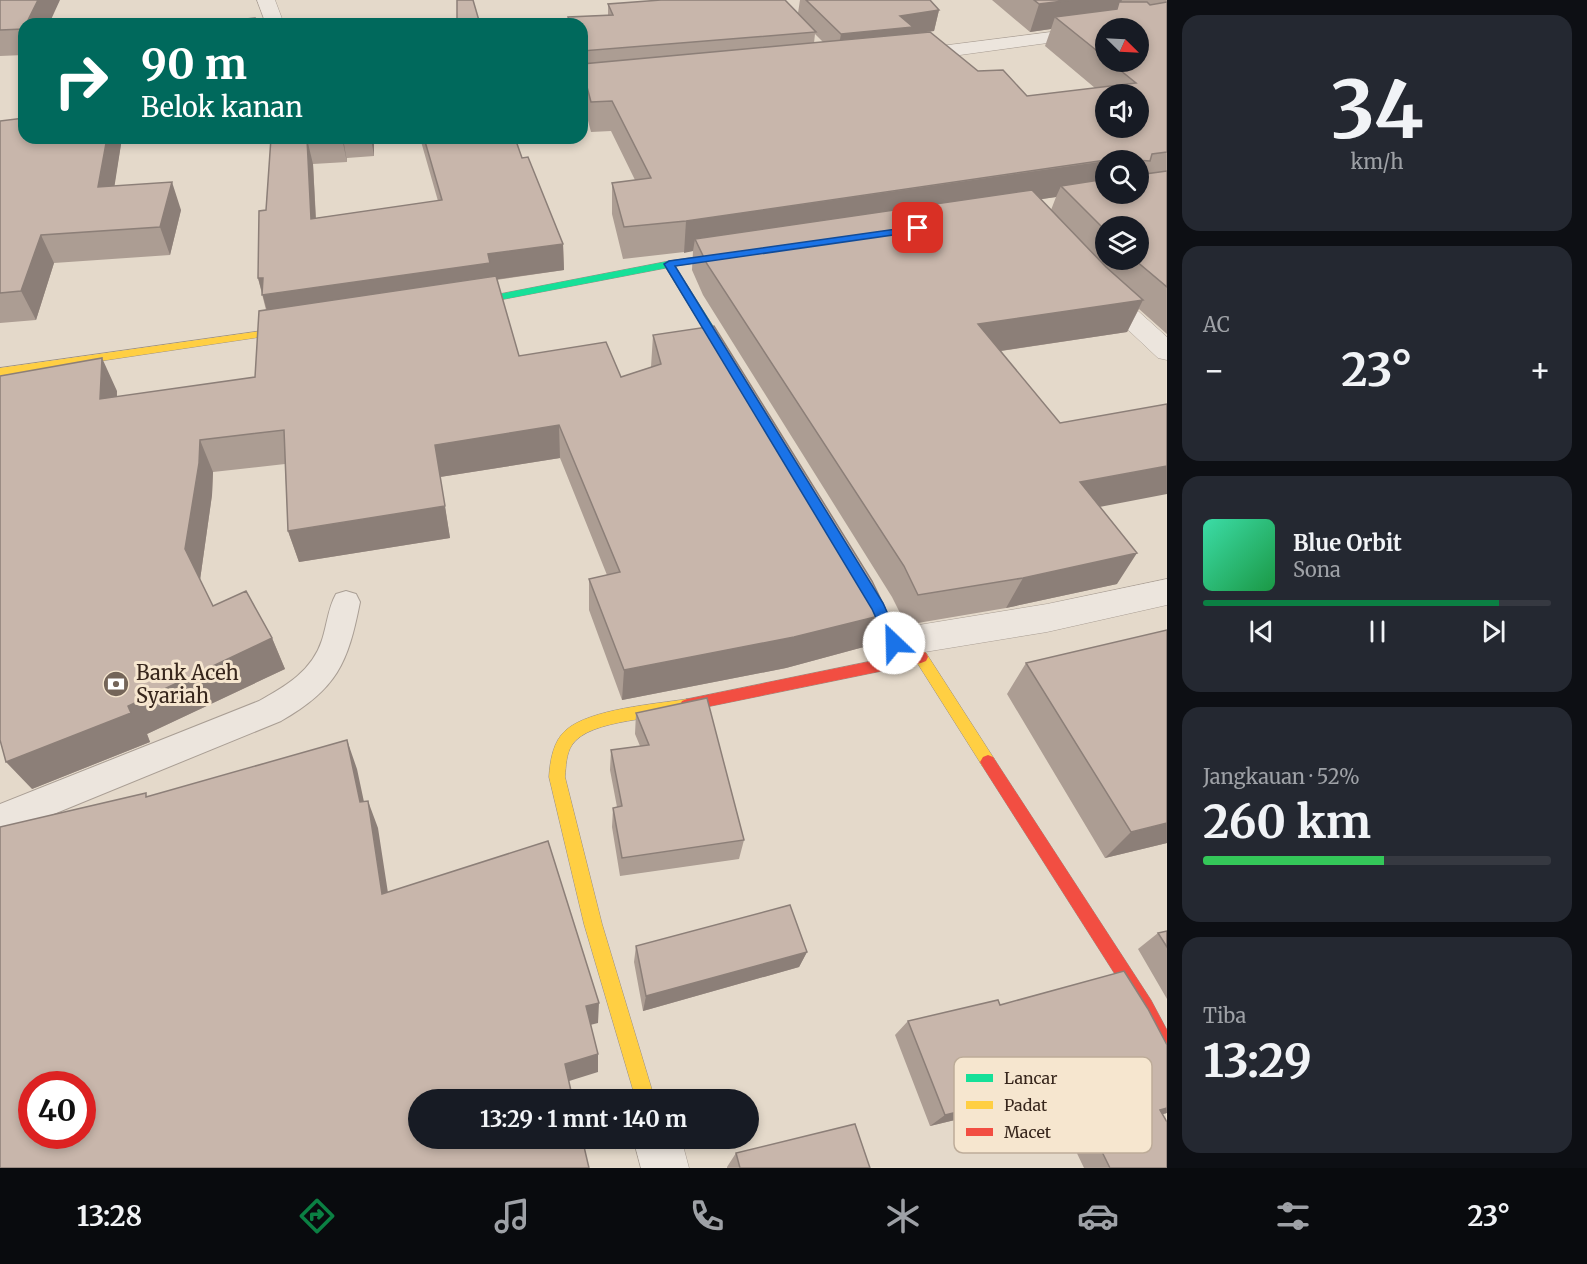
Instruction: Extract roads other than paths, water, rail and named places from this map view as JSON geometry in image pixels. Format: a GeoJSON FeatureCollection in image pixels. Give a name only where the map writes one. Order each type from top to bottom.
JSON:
{"type":"FeatureCollection","features":[{"type":"Feature","properties":{"kind":"street"},"geometry":{"type":"LineString","coordinates":[[266,0],[273,18]]}},
{"type":"Feature","properties":{"kind":"street"},"geometry":{"type":"LineString","coordinates":[[894,57],[986,47],[1095,31]]}},
{"type":"Feature","properties":{"kind":"street"},"geometry":{"type":"LineString","coordinates":[[439,308],[486,301],[669,264],[752,252]]}},
{"type":"Feature","properties":{"kind":"street"},"geometry":{"type":"LineString","coordinates":[[669,264],[737,375]]}},
{"type":"Feature","properties":{"kind":"street"},"geometry":{"type":"LineString","coordinates":[[1080,268],[1102,292],[1167,352]]}},
{"type":"Feature","properties":{"kind":"street"},"geometry":{"type":"LineString","coordinates":[[0,372],[322,325]]}},
{"type":"Feature","properties":{"kind":"street"},"geometry":{"type":"LineString","coordinates":[[854,567],[878,607],[1144,1006],[1167,1050]]}},
{"type":"Feature","properties":{"kind":"street"},"geometry":{"type":"LineString","coordinates":[[643,1089],[593,924],[557,777],[557,762],[567,738],[577,728],[1167,592]]}},
{"type":"Feature","properties":{"kind":"street"},"geometry":{"type":"LineString","coordinates":[[660,1149],[665,1168]]}},
{"type":"Feature","properties":{"kind":"lane"},"geometry":{"type":"LineString","coordinates":[[0,820],[270,711],[295,698],[313,684],[333,654],[346,602]]}},
{"type":"Feature","properties":{"kind":"place","name":"Bank Aceh Syariah"},"geometry":{"type":"Point","coordinates":[116,684]}}]}
